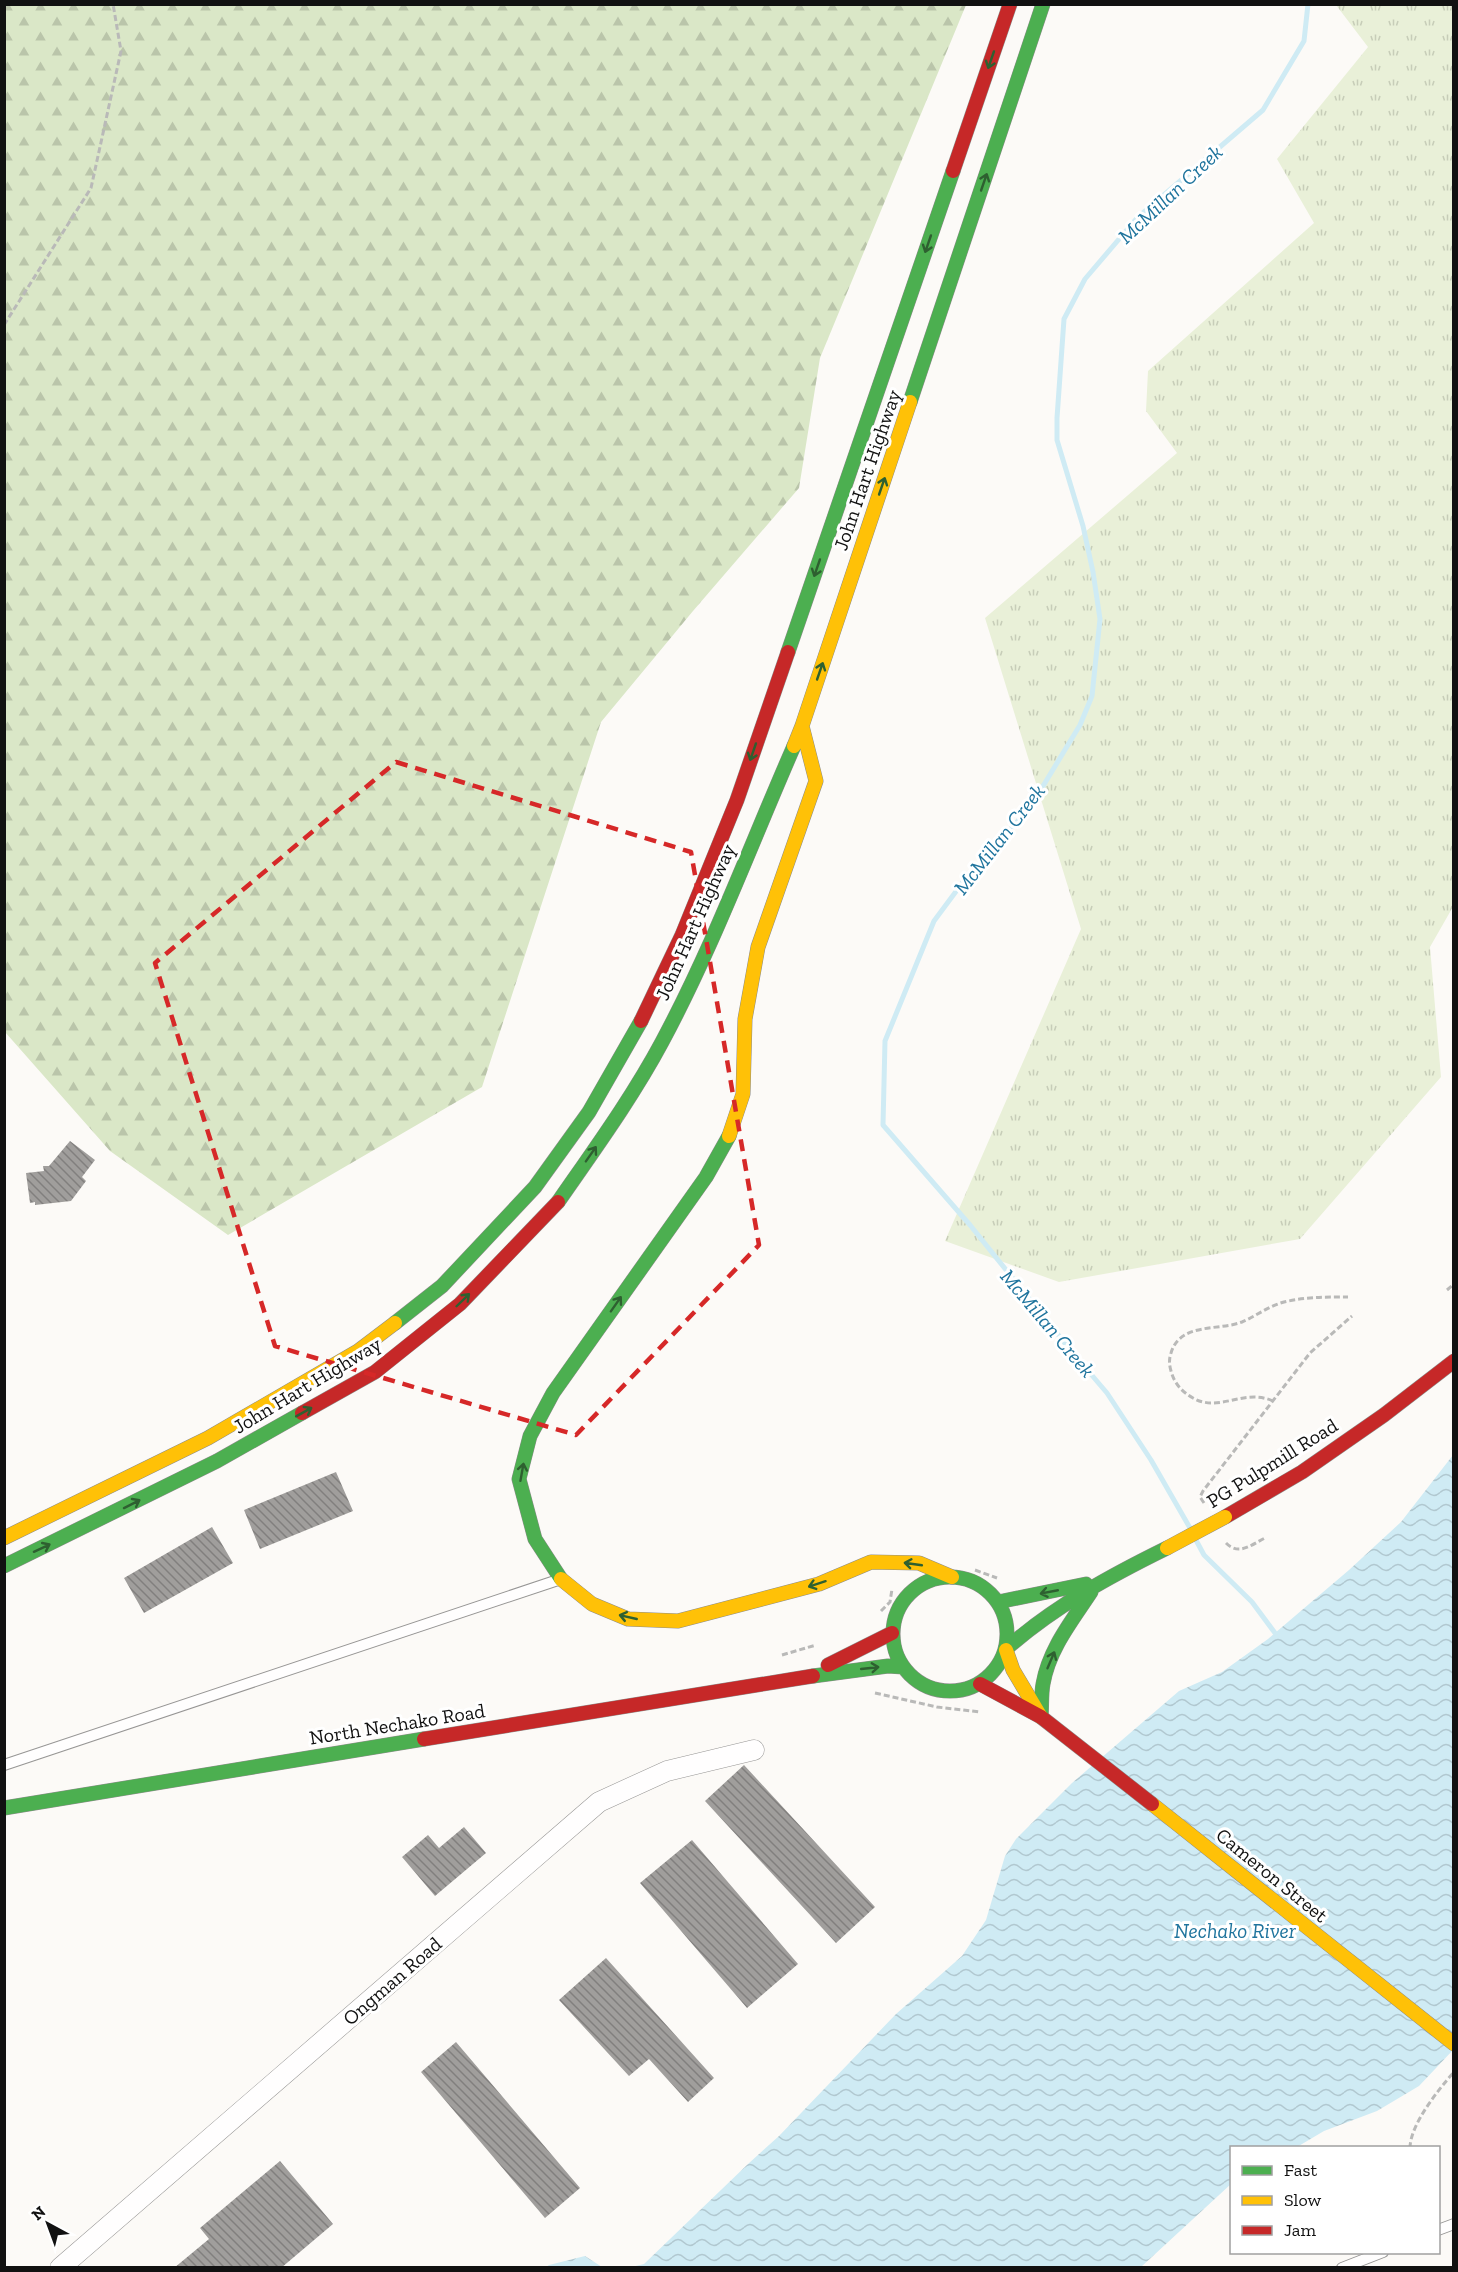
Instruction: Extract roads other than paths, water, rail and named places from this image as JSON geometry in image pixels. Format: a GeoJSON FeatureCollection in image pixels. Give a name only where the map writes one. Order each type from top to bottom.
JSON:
{"type":"FeatureCollection","features":[{"type":"Feature","properties":{"kind":"main road","name":"John Hart Highway"},"geometry":{"type":"LineString","coordinates":[[4,1538],[208,1438],[358,1352],[442,1286],[536,1187],[589,1112],[638,1028],[673,956],[737,800],[1010,4]]}},
{"type":"Feature","properties":{"kind":"main road","name":"John Hart Highway"},"geometry":{"type":"LineString","coordinates":[[4,1566],[217,1461],[375,1372],[459,1304],[558,1202],[610,1127],[662,1042],[709,944],[802,726],[1043,4]]}},
{"type":"Feature","properties":{"kind":"main road"},"geometry":{"type":"LineString","coordinates":[[802,726],[816,781],[758,947],[745,1019],[743,1094],[730,1135],[706,1177],[553,1393],[530,1436],[519,1479],[535,1539],[561,1579],[592,1604],[628,1619],[678,1621],[819,1584],[872,1562],[919,1563],[986,1588],[998,1602],[1006,1618],[1008,1634],[1006,1649],[1000,1665],[980,1684],[952,1693],[933,1690],[916,1681],[903,1667],[894,1650],[892,1633],[896,1616],[904,1600],[917,1587],[933,1579],[952,1577]]}},
{"type":"Feature","properties":{"kind":"main road","name":"PG Pulpmill Road"},"geometry":{"type":"LineString","coordinates":[[1099,1581],[1167,1548],[1302,1472],[1384,1415],[1454,1361]]}},
{"type":"Feature","properties":{"kind":"main road"},"geometry":{"type":"LineString","coordinates":[[998,1602],[1099,1581]]}},
{"type":"Feature","properties":{"kind":"main road"},"geometry":{"type":"LineString","coordinates":[[1006,1649],[1028,1629],[1099,1581]]}},
{"type":"Feature","properties":{"kind":"main road"},"geometry":{"type":"LineString","coordinates":[[1041,1717],[1044,1678],[1051,1660],[1063,1634],[1099,1581]]}},
{"type":"Feature","properties":{"kind":"main road","name":"North Nechako Road"},"geometry":{"type":"LineString","coordinates":[[796,1678],[842,1659],[892,1633]]}},
{"type":"Feature","properties":{"kind":"main road"},"geometry":{"type":"LineString","coordinates":[[1006,1649],[1013,1670],[1041,1717]]}},
{"type":"Feature","properties":{"kind":"main road","name":"North Nechako Road"},"geometry":{"type":"LineString","coordinates":[[4,1808],[796,1678],[888,1666],[903,1667]]}},
{"type":"Feature","properties":{"kind":"main road"},"geometry":{"type":"LineString","coordinates":[[980,1684],[1041,1717]]}},
{"type":"Feature","properties":{"kind":"main road","name":"Cameron Street"},"geometry":{"type":"LineString","coordinates":[[1041,1717],[1454,2044]]}},
{"type":"Feature","properties":{"kind":"street","name":"Ongman Road"},"geometry":{"type":"LineString","coordinates":[[60,2268],[599,1802],[667,1771],[754,1750]]}},
{"type":"Feature","properties":{"kind":"lane"},"geometry":{"type":"LineString","coordinates":[[4,1765],[561,1579]]}},
{"type":"Feature","properties":{"kind":"lane"},"geometry":{"type":"LineString","coordinates":[[1342,2268],[1380,2254]]}},
{"type":"Feature","properties":{"kind":"water","name":"Nechako River"},"geometry":{"type":"Polygon","coordinates":[[[1453,1455],[1453,2050],[1419,2086],[1377,2111],[1324,2131],[1299,2146],[1230,2146],[1230,2185],[1141,2267],[627,2268],[644,2264],[779,2136],[896,2014],[962,1956],[986,1920],[1005,1856],[1016,1839],[1072,1783],[1179,1691],[1222,1672],[1268,1639],[1401,1522],[1453,1455]]]}},
{"type":"Feature","properties":{"kind":"water"},"geometry":{"type":"Polygon","coordinates":[[[585,2256],[602,2267],[546,2267],[549,2265],[585,2256]]]}},
{"type":"Feature","properties":{"kind":"waterway","name":"McMillan Creek"},"geometry":{"type":"LineString","coordinates":[[1190,1528],[1151,1460],[1107,1393],[970,1225],[883,1125],[885,1041],[934,921],[963,882],[1024,814],[1037,796],[1080,725],[1092,696],[1100,619],[1083,526],[1057,440],[1064,319],[1085,279],[1137,218],[1263,110],[1304,41],[1308,4]]}},
{"type":"Feature","properties":{"kind":"waterway","name":"McMillan Creek"},"geometry":{"type":"LineString","coordinates":[[1197,1542],[1204,1555],[1252,1602],[1275,1633]]}}]}
